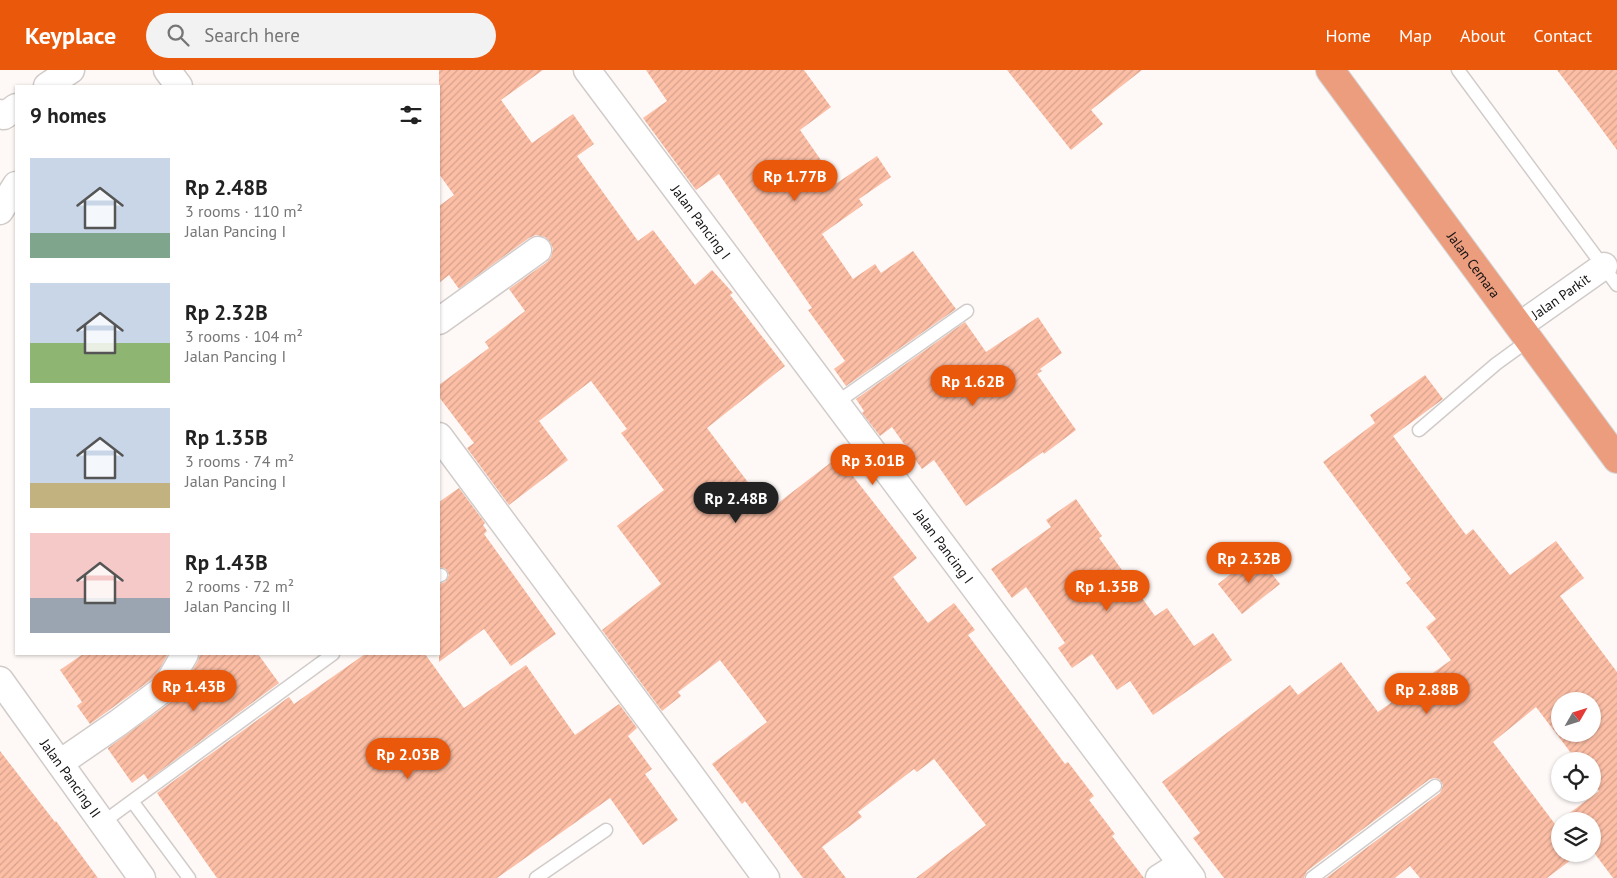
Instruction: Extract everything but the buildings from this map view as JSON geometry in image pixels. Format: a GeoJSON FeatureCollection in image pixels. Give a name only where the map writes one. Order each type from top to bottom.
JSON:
{"type":"FeatureCollection","features":[{"type":"Feature","properties":{"kind":"highway","name":"Jalan Cemara"},"geometry":{"type":"LineString","coordinates":[[1330,70],[1617,459]]}},
{"type":"Feature","properties":{"kind":"street"},"geometry":{"type":"LineString","coordinates":[[48,85],[71,70]]}},
{"type":"Feature","properties":{"kind":"street"},"geometry":{"type":"LineString","coordinates":[[167,70],[178,85]]}},
{"type":"Feature","properties":{"kind":"street","name":"Jalan Pancing I"},"geometry":{"type":"LineString","coordinates":[[587,70],[1186,871]]}},
{"type":"Feature","properties":{"kind":"street"},"geometry":{"type":"LineString","coordinates":[[0,210],[15,187]]}},
{"type":"Feature","properties":{"kind":"street"},"geometry":{"type":"LineString","coordinates":[[440,320],[538,250]]}},
{"type":"Feature","properties":{"kind":"street","name":"Jalan Parkit"},"geometry":{"type":"LineString","coordinates":[[1524,333],[1610,276]]}},
{"type":"Feature","properties":{"kind":"street"},"geometry":{"type":"LineString","coordinates":[[440,437],[688,770],[766,878]]}},
{"type":"Feature","properties":{"kind":"street"},"geometry":{"type":"LineString","coordinates":[[60,763],[166,687],[184,655]]}},
{"type":"Feature","properties":{"kind":"street","name":"Jalan Pancing II"},"geometry":{"type":"LineString","coordinates":[[0,680],[142,878]]}},
{"type":"Feature","properties":{"kind":"street"},"geometry":{"type":"LineString","coordinates":[[1159,878],[1186,871]]}},
{"type":"Feature","properties":{"kind":"lane"},"geometry":{"type":"LineString","coordinates":[[1458,70],[1610,276]]}},
{"type":"Feature","properties":{"kind":"lane"},"geometry":{"type":"LineString","coordinates":[[836,403],[967,311]]}},
{"type":"Feature","properties":{"kind":"lane"},"geometry":{"type":"LineString","coordinates":[[1419,430],[1496,364],[1524,333]]}},
{"type":"Feature","properties":{"kind":"lane"},"geometry":{"type":"LineString","coordinates":[[102,823],[332,655]]}},
{"type":"Feature","properties":{"kind":"lane"},"geometry":{"type":"LineString","coordinates":[[1312,878],[1435,786]]}},
{"type":"Feature","properties":{"kind":"lane"},"geometry":{"type":"LineString","coordinates":[[132,801],[190,878]]}},
{"type":"Feature","properties":{"kind":"lane"},"geometry":{"type":"LineString","coordinates":[[536,878],[606,830]]}}]}
